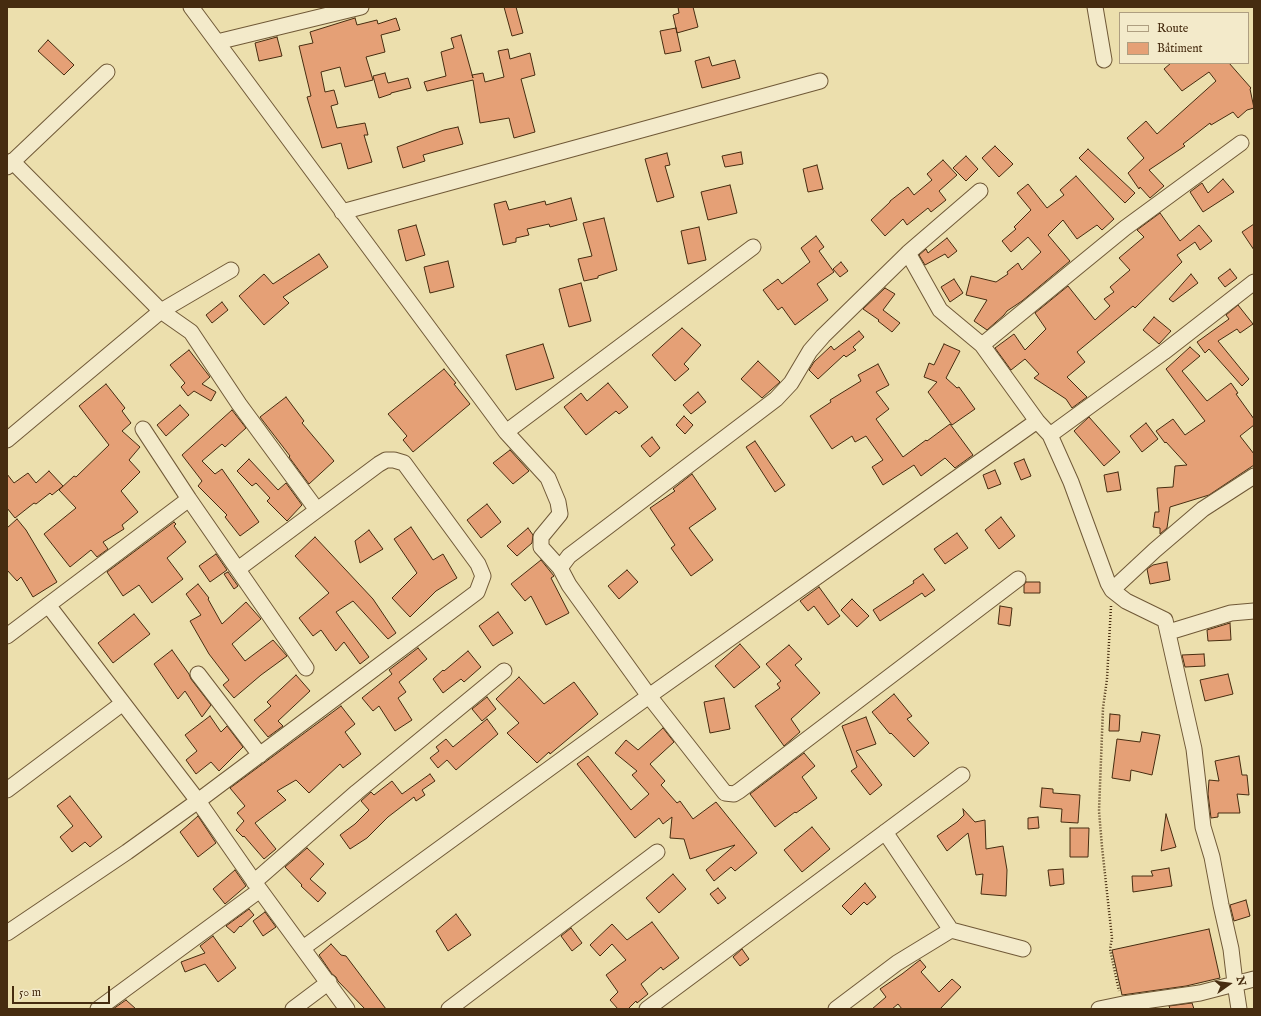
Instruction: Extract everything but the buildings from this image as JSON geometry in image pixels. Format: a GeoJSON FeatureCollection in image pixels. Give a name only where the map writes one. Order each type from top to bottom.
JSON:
{"type":"FeatureCollection","features":[{"type":"Feature","properties":{"kind":"street"},"geometry":{"type":"LineString","coordinates":[[192,7],[506,432],[548,478],[558,502],[560,514],[541,537],[541,547],[560,568],[569,585],[649,696],[725,793],[734,794],[1018,579]]}},
{"type":"Feature","properties":{"kind":"street"},"geometry":{"type":"LineString","coordinates":[[217,42],[361,7]]}},
{"type":"Feature","properties":{"kind":"street"},"geometry":{"type":"LineString","coordinates":[[1095,7],[1104,60]]}},
{"type":"Feature","properties":{"kind":"street"},"geometry":{"type":"LineString","coordinates":[[108,72],[10,164],[161,311],[191,332],[239,404],[317,510]]}},
{"type":"Feature","properties":{"kind":"street"},"geometry":{"type":"LineString","coordinates":[[342,212],[820,81]]}},
{"type":"Feature","properties":{"kind":"street"},"geometry":{"type":"LineString","coordinates":[[982,345],[1125,228],[1241,144]]}},
{"type":"Feature","properties":{"kind":"street"},"geometry":{"type":"LineString","coordinates":[[560,568],[569,556],[776,399],[791,383],[810,351],[823,336],[908,253],[980,191]]}},
{"type":"Feature","properties":{"kind":"street"},"geometry":{"type":"LineString","coordinates":[[506,432],[753,246]]}},
{"type":"Feature","properties":{"kind":"street"},"geometry":{"type":"LineString","coordinates":[[908,253],[940,310],[982,345],[1037,421],[1050,435],[1071,482],[1108,583],[1112,590],[1126,601],[1165,620],[1169,632],[1194,749],[1203,827],[1212,857],[1231,949],[1240,1009]]}},
{"type":"Feature","properties":{"kind":"street"},"geometry":{"type":"LineString","coordinates":[[7,440],[161,311],[231,270]]}},
{"type":"Feature","properties":{"kind":"street"},"geometry":{"type":"LineString","coordinates":[[1050,435],[1164,352],[1254,282]]}},
{"type":"Feature","properties":{"kind":"street"},"geometry":{"type":"LineString","coordinates":[[303,948],[649,696],[1037,421]]}},
{"type":"Feature","properties":{"kind":"street"},"geometry":{"type":"LineString","coordinates":[[143,429],[306,668]]}},
{"type":"Feature","properties":{"kind":"street"},"geometry":{"type":"LineString","coordinates":[[7,932],[128,852],[260,755],[477,592],[483,576],[478,564],[404,463],[394,460],[386,460],[238,570]]}},
{"type":"Feature","properties":{"kind":"street"},"geometry":{"type":"LineString","coordinates":[[1112,590],[1155,550],[1204,509],[1254,476]]}},
{"type":"Feature","properties":{"kind":"street"},"geometry":{"type":"LineString","coordinates":[[7,636],[189,498]]}},
{"type":"Feature","properties":{"kind":"street"},"geometry":{"type":"LineString","coordinates":[[48,605],[198,801],[257,886],[329,982],[347,1009]]}},
{"type":"Feature","properties":{"kind":"street"},"geometry":{"type":"LineString","coordinates":[[1169,632],[1231,613],[1254,611]]}},
{"type":"Feature","properties":{"kind":"street"},"geometry":{"type":"LineString","coordinates":[[98,1009],[257,886],[357,792],[504,671]]}},
{"type":"Feature","properties":{"kind":"street"},"geometry":{"type":"LineString","coordinates":[[198,674],[260,755]]}},
{"type":"Feature","properties":{"kind":"street"},"geometry":{"type":"LineString","coordinates":[[7,790],[123,703]]}},
{"type":"Feature","properties":{"kind":"street"},"geometry":{"type":"LineString","coordinates":[[647,1009],[962,775]]}},
{"type":"Feature","properties":{"kind":"street"},"geometry":{"type":"LineString","coordinates":[[885,832],[951,930],[1023,949]]}},
{"type":"Feature","properties":{"kind":"street"},"geometry":{"type":"LineString","coordinates":[[449,1009],[657,852]]}},
{"type":"Feature","properties":{"kind":"street"},"geometry":{"type":"LineString","coordinates":[[836,1009],[896,963],[951,930]]}},
{"type":"Feature","properties":{"kind":"street"},"geometry":{"type":"LineString","coordinates":[[1099,1009],[1122,1004],[1200,993],[1254,979]]}},
{"type":"Feature","properties":{"kind":"street"},"geometry":{"type":"LineString","coordinates":[[293,1009],[329,982]]}},
{"type":"Feature","properties":{"kind":"path"},"geometry":{"type":"LineString","coordinates":[[1112,590],[1103,708],[1099,811],[1112,938],[1110,949],[1122,1004]]}}]}
